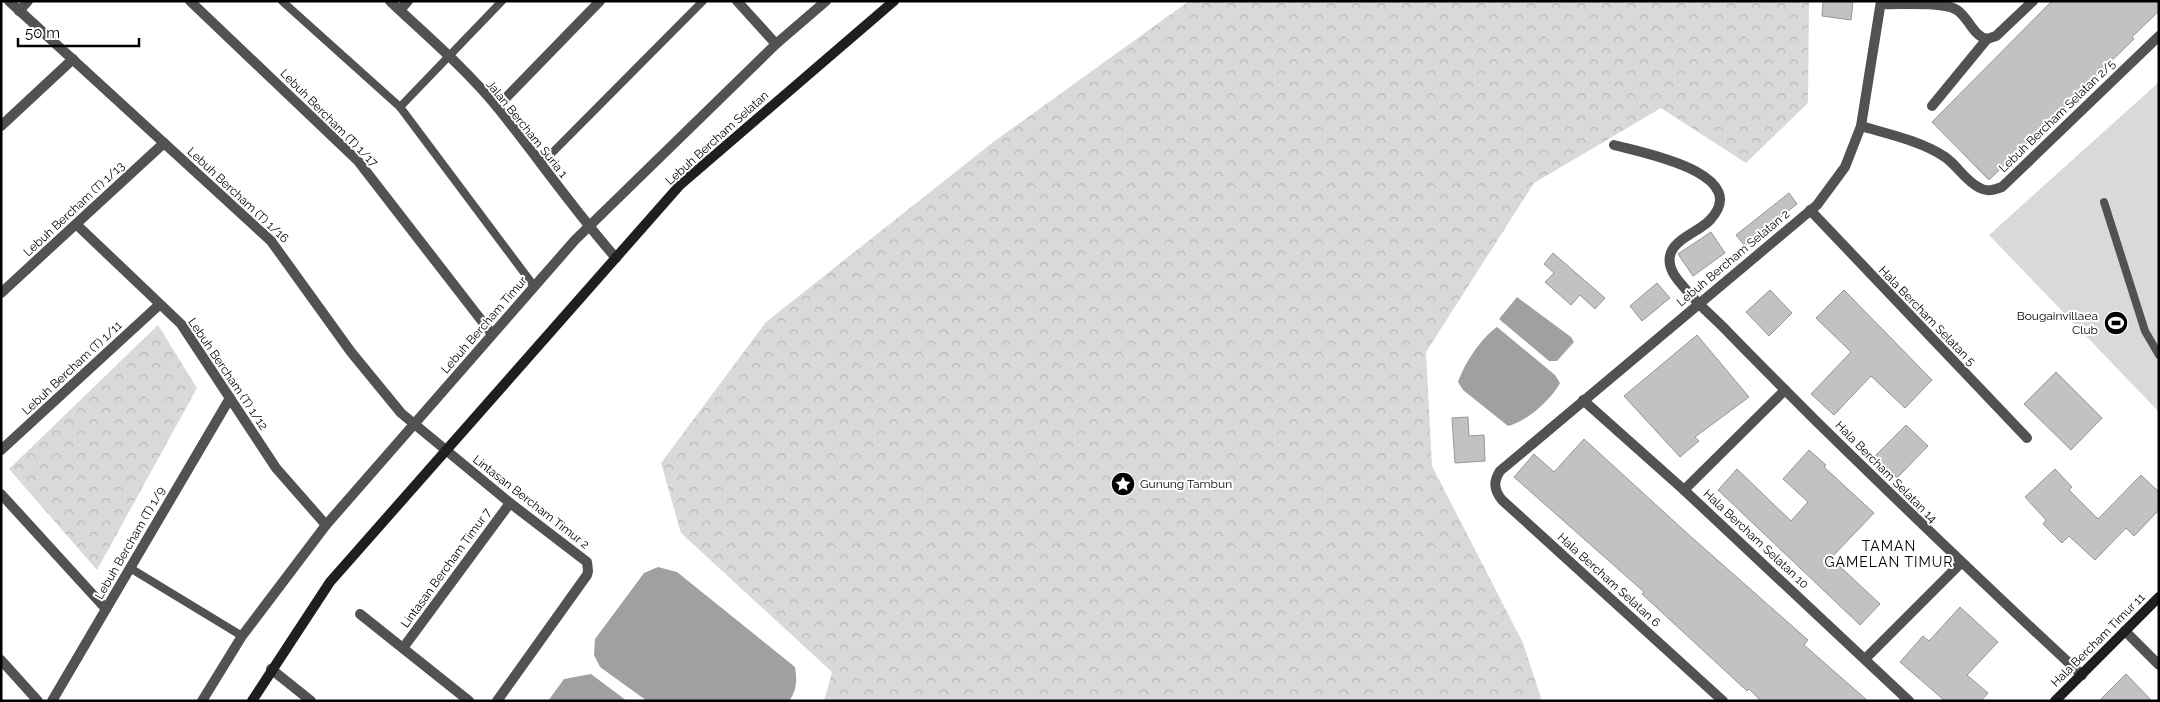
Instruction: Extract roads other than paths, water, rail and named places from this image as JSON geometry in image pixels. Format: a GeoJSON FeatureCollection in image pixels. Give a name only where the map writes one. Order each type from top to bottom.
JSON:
{"type":"FeatureCollection","features":[{"type":"Feature","properties":{"kind":"street","name":"Lebuh Bercham (T) 1/16"},"geometry":{"type":"LineString","coordinates":[[9,1],[271,241],[368,374],[401,413],[445,450]]}},
{"type":"Feature","properties":{"kind":"street"},"geometry":{"type":"LineString","coordinates":[[20,10],[28,1]]}},
{"type":"Feature","properties":{"kind":"street","name":"Lebuh Bercham (T) 1/17"},"geometry":{"type":"LineString","coordinates":[[190,1],[358,161],[492,334]]}},
{"type":"Feature","properties":{"kind":"street","name":"Jalan Bercham Suria 1"},"geometry":{"type":"LineString","coordinates":[[390,1],[450,57],[497,107],[588,226],[616,258]]}},
{"type":"Feature","properties":{"kind":"street"},"geometry":{"type":"LineString","coordinates":[[400,10],[408,1]]}},
{"type":"Feature","properties":{"kind":"street"},"geometry":{"type":"LineString","coordinates":[[497,107],[600,1]]}},
{"type":"Feature","properties":{"kind":"street"},"geometry":{"type":"LineString","coordinates":[[737,1],[776,44]]}},
{"type":"Feature","properties":{"kind":"street","name":"Lebuh Bercham Timur"},"geometry":{"type":"LineString","coordinates":[[202,701],[242,636],[326,525],[534,286],[588,226],[776,44],[826,1]]}},
{"type":"Feature","properties":{"kind":"street","name":"Lebuh Bercham Selatan"},"geometry":{"type":"LineString","coordinates":[[445,450],[680,185],[894,1]]}},
{"type":"Feature","properties":{"kind":"street"},"geometry":{"type":"LineString","coordinates":[[1932,106],[1987,39],[1996,36],[2032,1]]}},
{"type":"Feature","properties":{"kind":"street"},"geometry":{"type":"LineString","coordinates":[[1881,2],[1949,7],[1962,15],[1979,35],[1987,39]]}},
{"type":"Feature","properties":{"kind":"street","name":"Lebuh Bercham Selatan 2"},"geometry":{"type":"LineString","coordinates":[[1500,471],[1810,210],[1831,188],[1845,167],[1861,126],[1881,2]]}},
{"type":"Feature","properties":{"kind":"street","name":"Lebuh Bercham Selatan 2/5"},"geometry":{"type":"LineString","coordinates":[[1861,126],[1930,148],[1945,158],[1970,182],[1980,188],[1994,190],[2002,187],[2159,36]]}},
{"type":"Feature","properties":{"kind":"street"},"geometry":{"type":"LineString","coordinates":[[1,126],[73,60]]}},
{"type":"Feature","properties":{"kind":"street","name":"Lebuh Bercham (T) 1/13"},"geometry":{"type":"LineString","coordinates":[[1,293],[164,143]]}},
{"type":"Feature","properties":{"kind":"street","name":"Hala Bercham Selatan 14"},"geometry":{"type":"LineString","coordinates":[[1614,145],[1678,162],[1710,179],[1718,190],[1718,206],[1711,219],[1674,247],[1670,256],[1670,268],[1688,292],[1785,390],[1961,563],[2082,675]]}},
{"type":"Feature","properties":{"kind":"street","name":"Hala Bercham Selatan 5"},"geometry":{"type":"LineString","coordinates":[[1810,210],[2027,438]]}},
{"type":"Feature","properties":{"kind":"street","name":"Lebuh Bercham (T) 1/12"},"geometry":{"type":"LineString","coordinates":[[77,225],[181,324],[276,468],[326,525]]}},
{"type":"Feature","properties":{"kind":"street","name":"Lebuh Bercham (T) 1/11"},"geometry":{"type":"LineString","coordinates":[[1,450],[159,305]]}},
{"type":"Feature","properties":{"kind":"street"},"geometry":{"type":"LineString","coordinates":[[1684,490],[1785,390]]}},
{"type":"Feature","properties":{"kind":"street","name":"Lebuh Bercham (T) 1/9"},"geometry":{"type":"LineString","coordinates":[[52,701],[230,398]]}},
{"type":"Feature","properties":{"kind":"street","name":"Hala Bercham Selatan 10"},"geometry":{"type":"LineString","coordinates":[[1583,400],[1684,490],[1866,658],[1909,701]]}},
{"type":"Feature","properties":{"kind":"street"},"geometry":{"type":"LineString","coordinates":[[252,701],[271,669],[330,582],[445,450]]}},
{"type":"Feature","properties":{"kind":"street","name":"Lintasan Bercham Timur 2"},"geometry":{"type":"LineString","coordinates":[[445,450],[587,562],[588,571],[497,701]]}},
{"type":"Feature","properties":{"kind":"street","name":"Hala Bercham Selatan 6"},"geometry":{"type":"LineString","coordinates":[[1500,471],[1494,486],[1502,500],[1723,701]]}},
{"type":"Feature","properties":{"kind":"street"},"geometry":{"type":"LineString","coordinates":[[1,494],[106,610]]}},
{"type":"Feature","properties":{"kind":"street","name":"Lintasan Bercham Timur 7"},"geometry":{"type":"LineString","coordinates":[[403,648],[510,503]]}},
{"type":"Feature","properties":{"kind":"street"},"geometry":{"type":"LineString","coordinates":[[1866,658],[1961,563]]}},
{"type":"Feature","properties":{"kind":"street","name":"Hala Bercham Timur 11"},"geometry":{"type":"LineString","coordinates":[[2055,701],[2159,597]]}},
{"type":"Feature","properties":{"kind":"street"},"geometry":{"type":"LineString","coordinates":[[360,614],[469,701]]}},
{"type":"Feature","properties":{"kind":"street"},"geometry":{"type":"LineString","coordinates":[[2125,631],[2159,665]]}},
{"type":"Feature","properties":{"kind":"street"},"geometry":{"type":"LineString","coordinates":[[1,660],[38,701]]}},
{"type":"Feature","properties":{"kind":"street"},"geometry":{"type":"LineString","coordinates":[[271,669],[311,701]]}},
{"type":"Feature","properties":{"kind":"lane"},"geometry":{"type":"LineString","coordinates":[[282,1],[400,107],[534,286]]}},
{"type":"Feature","properties":{"kind":"lane"},"geometry":{"type":"LineString","coordinates":[[400,107],[502,1]]}},
{"type":"Feature","properties":{"kind":"lane"},"geometry":{"type":"LineString","coordinates":[[540,164],[703,1]]}},
{"type":"Feature","properties":{"kind":"lane"},"geometry":{"type":"LineString","coordinates":[[2104,202],[2145,331],[2159,355]]}},
{"type":"Feature","properties":{"kind":"lane"},"geometry":{"type":"LineString","coordinates":[[130,568],[242,636]]}},
{"type":"Feature","properties":{"kind":"place","name":"Bougainvillaea Club"},"geometry":{"type":"Point","coordinates":[2116,323]}},
{"type":"Feature","properties":{"kind":"place","name":"Gunung Tambun"},"geometry":{"type":"Point","coordinates":[1123,484]}},
{"type":"Feature","properties":{"kind":"district","name":"TAMAN GAMELAN TIMUR"},"geometry":{"type":"Point","coordinates":[1889,554]}}]}
